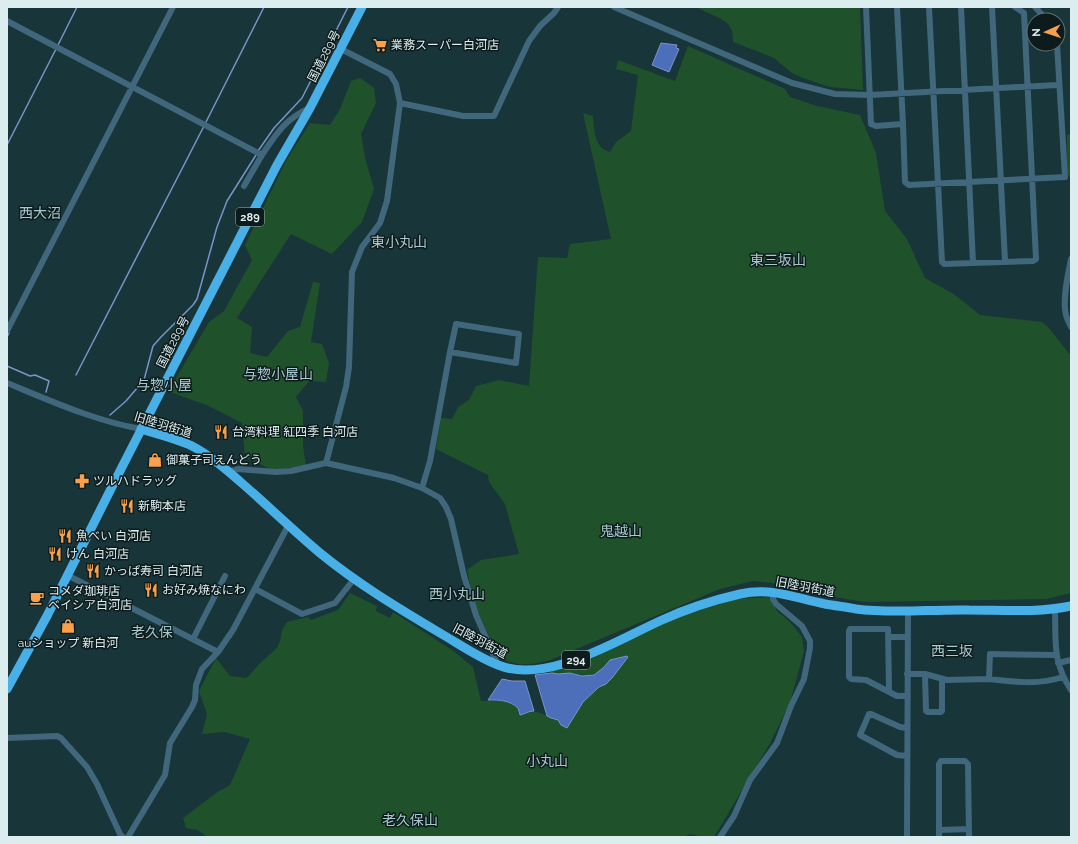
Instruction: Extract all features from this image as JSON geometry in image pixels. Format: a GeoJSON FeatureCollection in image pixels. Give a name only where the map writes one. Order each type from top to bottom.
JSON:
{"type":"FeatureCollection","features":[{"type":"Feature","properties":{"kind":"highway","name":"国道289号"},"geometry":{"type":"LineString","coordinates":[[7,690],[47,616],[141,429],[277,165],[310,108],[362,7]]}},
{"type":"Feature","properties":{"kind":"highway","name":"旧陸羽街道"},"geometry":{"type":"LineString","coordinates":[[141,429],[174,439],[206,454],[320,552],[354,579],[389,603],[480,656],[498,665],[515,670],[541,669],[578,659],[682,611],[738,594],[755,592],[783,593],[841,607],[874,611],[1012,611],[1071,606]]}},
{"type":"Feature","properties":{"kind":"street"},"geometry":{"type":"LineString","coordinates":[[7,330],[173,7]]}},
{"type":"Feature","properties":{"kind":"street"},"geometry":{"type":"LineString","coordinates":[[400,103],[463,116],[494,116],[529,41],[540,26],[554,13],[558,7]]}},
{"type":"Feature","properties":{"kind":"street"},"geometry":{"type":"LineString","coordinates":[[614,7],[797,85],[835,94],[870,95],[996,89],[1057,85],[1059,83]]}},
{"type":"Feature","properties":{"kind":"street"},"geometry":{"type":"LineString","coordinates":[[866,7],[871,124],[876,126],[903,124]]}},
{"type":"Feature","properties":{"kind":"street"},"geometry":{"type":"LineString","coordinates":[[897,7],[906,182],[909,185],[1065,178],[1057,52]]}},
{"type":"Feature","properties":{"kind":"street"},"geometry":{"type":"LineString","coordinates":[[929,7],[942,262],[944,264],[1033,261],[1036,259],[1024,13],[1015,7]]}},
{"type":"Feature","properties":{"kind":"street"},"geometry":{"type":"LineString","coordinates":[[961,7],[973,263]]}},
{"type":"Feature","properties":{"kind":"street"},"geometry":{"type":"LineString","coordinates":[[992,7],[1005,261]]}},
{"type":"Feature","properties":{"kind":"street"},"geometry":{"type":"LineString","coordinates":[[7,21],[262,155]]}},
{"type":"Feature","properties":{"kind":"street"},"geometry":{"type":"LineString","coordinates":[[326,463],[346,387],[349,367],[352,272],[362,247],[380,223],[387,201],[400,103],[396,84],[390,74],[341,49]]}},
{"type":"Feature","properties":{"kind":"street"},"geometry":{"type":"LineString","coordinates":[[244,186],[276,134],[297,114],[310,108]]}},
{"type":"Feature","properties":{"kind":"street"},"geometry":{"type":"LineString","coordinates":[[1071,259],[1067,277],[1065,315],[1071,327]]}},
{"type":"Feature","properties":{"kind":"street"},"geometry":{"type":"LineString","coordinates":[[422,488],[430,461],[450,352],[456,324],[519,334],[516,363],[450,352]]}},
{"type":"Feature","properties":{"kind":"street","name":"旧陸羽街道"},"geometry":{"type":"LineString","coordinates":[[7,383],[52,402],[117,425],[141,429]]}},
{"type":"Feature","properties":{"kind":"street"},"geometry":{"type":"LineString","coordinates":[[228,472],[238,470],[276,472],[291,471],[326,463],[394,478],[422,488],[440,498],[451,519],[476,615],[498,665]]}},
{"type":"Feature","properties":{"kind":"street"},"geometry":{"type":"LineString","coordinates":[[128,837],[165,775],[170,743],[192,707],[195,700],[196,685],[202,669],[218,652],[233,630],[288,524]]}},
{"type":"Feature","properties":{"kind":"street"},"geometry":{"type":"LineString","coordinates":[[67,575],[218,652]]}},
{"type":"Feature","properties":{"kind":"street"},"geometry":{"type":"LineString","coordinates":[[193,639],[225,576]]}},
{"type":"Feature","properties":{"kind":"street"},"geometry":{"type":"LineString","coordinates":[[255,589],[302,614],[335,603],[354,579]]}},
{"type":"Feature","properties":{"kind":"street"},"geometry":{"type":"LineString","coordinates":[[720,837],[734,816],[750,780],[776,744],[791,706],[802,686],[806,671],[810,648],[807,634],[802,626],[776,604],[773,599],[772,592]]}},
{"type":"Feature","properties":{"kind":"street"},"geometry":{"type":"LineString","coordinates":[[1055,608],[1056,655],[1063,677],[1071,690]]}},
{"type":"Feature","properties":{"kind":"street"},"geometry":{"type":"LineString","coordinates":[[907,837],[908,611]]}},
{"type":"Feature","properties":{"kind":"street"},"geometry":{"type":"LineString","coordinates":[[888,691],[888,629],[850,629],[849,677],[851,679],[866,680],[897,696],[907,696]]}},
{"type":"Feature","properties":{"kind":"street"},"geometry":{"type":"LineString","coordinates":[[889,637],[908,637]]}},
{"type":"Feature","properties":{"kind":"street"},"geometry":{"type":"LineString","coordinates":[[989,679],[990,654],[1056,655]]}},
{"type":"Feature","properties":{"kind":"street"},"geometry":{"type":"LineString","coordinates":[[1058,663],[1071,660]]}},
{"type":"Feature","properties":{"kind":"street"},"geometry":{"type":"LineString","coordinates":[[908,674],[925,674],[942,679],[989,679],[1023,683],[1063,677]]}},
{"type":"Feature","properties":{"kind":"street"},"geometry":{"type":"LineString","coordinates":[[925,674],[926,711],[928,712],[942,711],[942,679]]}},
{"type":"Feature","properties":{"kind":"street"},"geometry":{"type":"LineString","coordinates":[[907,728],[900,727],[869,714],[860,735],[897,755],[907,756]]}},
{"type":"Feature","properties":{"kind":"street"},"geometry":{"type":"LineString","coordinates":[[7,738],[57,736],[61,738],[87,767],[97,784],[120,834],[123,837]]}},
{"type":"Feature","properties":{"kind":"street"},"geometry":{"type":"LineString","coordinates":[[939,837],[939,764],[941,761],[965,761],[968,764],[969,837]]}},
{"type":"Feature","properties":{"kind":"street"},"geometry":{"type":"LineString","coordinates":[[939,830],[968,829]]}},
{"type":"Feature","properties":{"kind":"green space"},"geometry":{"type":"Polygon","coordinates":[[[697,7],[860,7],[863,90],[830,87],[792,73],[774,58],[733,42],[732,30],[728,24],[720,18],[697,7]]]}},
{"type":"Feature","properties":{"kind":"green space"},"geometry":{"type":"Polygon","coordinates":[[[688,46],[785,89],[790,97],[817,106],[860,115],[876,153],[885,211],[907,239],[925,278],[955,295],[980,315],[1042,322],[1048,327],[1071,356],[1071,593],[1046,599],[865,602],[816,594],[781,584],[753,581],[720,589],[550,660],[537,663],[519,664],[499,658],[474,603],[467,570],[481,560],[519,554],[505,504],[489,482],[488,475],[436,449],[441,418],[452,419],[458,407],[469,400],[476,386],[499,380],[529,386],[538,257],[567,258],[570,244],[611,239],[583,113],[593,116],[598,142],[601,147],[610,152],[616,142],[631,131],[638,75],[616,69],[618,60],[675,81],[688,46]]]}},
{"type":"Feature","properties":{"kind":"green space"},"geometry":{"type":"Polygon","coordinates":[[[360,78],[374,88],[376,103],[361,134],[365,158],[374,189],[362,222],[332,254],[291,234],[237,318],[252,327],[250,353],[267,357],[288,331],[300,327],[313,282],[320,283],[311,342],[322,344],[329,363],[326,382],[309,381],[296,397],[303,411],[303,446],[306,466],[272,470],[245,457],[242,423],[209,406],[170,392],[172,385],[209,322],[224,311],[252,260],[245,245],[287,159],[310,123],[330,125],[340,109],[351,81],[360,78]]]}},
{"type":"Feature","properties":{"kind":"green space"},"geometry":{"type":"Polygon","coordinates":[[[1071,134],[1071,180],[1067,172],[1067,135],[1071,134]]]}},
{"type":"Feature","properties":{"kind":"green space"},"geometry":{"type":"Polygon","coordinates":[[[350,593],[377,606],[376,611],[390,618],[393,612],[452,650],[473,667],[481,701],[506,701],[518,708],[518,714],[531,711],[540,713],[558,720],[561,725],[569,724],[583,702],[599,687],[606,684],[620,668],[608,661],[604,667],[596,673],[588,675],[572,673],[555,674],[552,673],[552,670],[580,664],[671,619],[737,599],[769,597],[777,611],[790,622],[802,637],[804,651],[790,703],[769,745],[714,837],[704,837],[690,834],[684,837],[207,837],[198,830],[186,828],[183,818],[219,791],[230,785],[250,739],[225,732],[202,734],[207,714],[199,691],[216,658],[230,676],[246,678],[277,648],[282,630],[287,622],[308,617],[311,620],[338,610],[350,593]]]}},
{"type":"Feature","properties":{"kind":"water"},"geometry":{"type":"Polygon","coordinates":[[[661,43],[677,45],[676,48],[679,49],[669,72],[652,65],[661,43]]]}},
{"type":"Feature","properties":{"kind":"water"},"geometry":{"type":"Polygon","coordinates":[[[628,657],[612,678],[606,684],[599,687],[583,702],[567,728],[561,725],[558,720],[547,716],[535,675],[570,673],[582,676],[594,675],[610,660],[628,657]]]}},
{"type":"Feature","properties":{"kind":"water"},"geometry":{"type":"Polygon","coordinates":[[[502,679],[525,681],[534,711],[520,715],[518,708],[511,703],[500,700],[488,700],[502,679]]]}},
{"type":"Feature","properties":{"kind":"waterway"},"geometry":{"type":"LineString","coordinates":[[58,45],[77,7]]}},
{"type":"Feature","properties":{"kind":"waterway"},"geometry":{"type":"LineString","coordinates":[[206,122],[264,7]]}},
{"type":"Feature","properties":{"kind":"waterway"},"geometry":{"type":"LineString","coordinates":[[258,151],[274,128],[302,98],[348,7]]}},
{"type":"Feature","properties":{"kind":"waterway"},"geometry":{"type":"LineString","coordinates":[[7,145],[56,49]]}},
{"type":"Feature","properties":{"kind":"waterway"},"geometry":{"type":"LineString","coordinates":[[76,375],[204,126]]}},
{"type":"Feature","properties":{"kind":"waterway"},"geometry":{"type":"LineString","coordinates":[[110,415],[126,401],[144,380],[153,346],[197,299],[217,227],[227,201],[256,155]]}},
{"type":"Feature","properties":{"kind":"waterway"},"geometry":{"type":"LineString","coordinates":[[7,337],[9,333]]}},
{"type":"Feature","properties":{"kind":"waterway"},"geometry":{"type":"LineString","coordinates":[[7,366],[30,376],[35,375],[49,381],[46,392]]}},
{"type":"Feature","properties":{"kind":"place","name":"業務スーパー白河店"},"geometry":{"type":"Point","coordinates":[380,45]}},
{"type":"Feature","properties":{"kind":"place","name":"台湾料理 紅四季 白河店"},"geometry":{"type":"Point","coordinates":[221,432]}},
{"type":"Feature","properties":{"kind":"place","name":"御菓子司えんどう"},"geometry":{"type":"Point","coordinates":[155,460]}},
{"type":"Feature","properties":{"kind":"place","name":"ツルハドラッグ"},"geometry":{"type":"Point","coordinates":[82,481]}},
{"type":"Feature","properties":{"kind":"place","name":"新駒本店"},"geometry":{"type":"Point","coordinates":[127,506]}},
{"type":"Feature","properties":{"kind":"place","name":"魚べい 白河店"},"geometry":{"type":"Point","coordinates":[65,536]}},
{"type":"Feature","properties":{"kind":"place","name":"けん 白河店"},"geometry":{"type":"Point","coordinates":[55,554]}},
{"type":"Feature","properties":{"kind":"place","name":"かっぱ寿司 白河店"},"geometry":{"type":"Point","coordinates":[93,571]}},
{"type":"Feature","properties":{"kind":"place","name":"お好み焼なにわ"},"geometry":{"type":"Point","coordinates":[151,590]}},
{"type":"Feature","properties":{"kind":"place","name":"コメダ珈琲店 ベイシア白河店"},"geometry":{"type":"Point","coordinates":[37,598]}},
{"type":"Feature","properties":{"kind":"place","name":"auショップ 新白河"},"geometry":{"type":"Point","coordinates":[68,626]}},
{"type":"Feature","properties":{"kind":"district","name":"西大沼"},"geometry":{"type":"Point","coordinates":[40,213]}},
{"type":"Feature","properties":{"kind":"district","name":"東小丸山"},"geometry":{"type":"Point","coordinates":[399,242]}},
{"type":"Feature","properties":{"kind":"district","name":"東三坂山"},"geometry":{"type":"Point","coordinates":[778,260]}},
{"type":"Feature","properties":{"kind":"district","name":"与惣小屋山"},"geometry":{"type":"Point","coordinates":[278,374]}},
{"type":"Feature","properties":{"kind":"district","name":"与惣小屋"},"geometry":{"type":"Point","coordinates":[164,385]}},
{"type":"Feature","properties":{"kind":"district","name":"鬼越山"},"geometry":{"type":"Point","coordinates":[621,531]}},
{"type":"Feature","properties":{"kind":"district","name":"西小丸山"},"geometry":{"type":"Point","coordinates":[457,594]}},
{"type":"Feature","properties":{"kind":"district","name":"老久保"},"geometry":{"type":"Point","coordinates":[152,632]}},
{"type":"Feature","properties":{"kind":"district","name":"西三坂"},"geometry":{"type":"Point","coordinates":[952,651]}},
{"type":"Feature","properties":{"kind":"district","name":"小丸山"},"geometry":{"type":"Point","coordinates":[547,761]}},
{"type":"Feature","properties":{"kind":"district","name":"老久保山"},"geometry":{"type":"Point","coordinates":[410,820]}}]}
